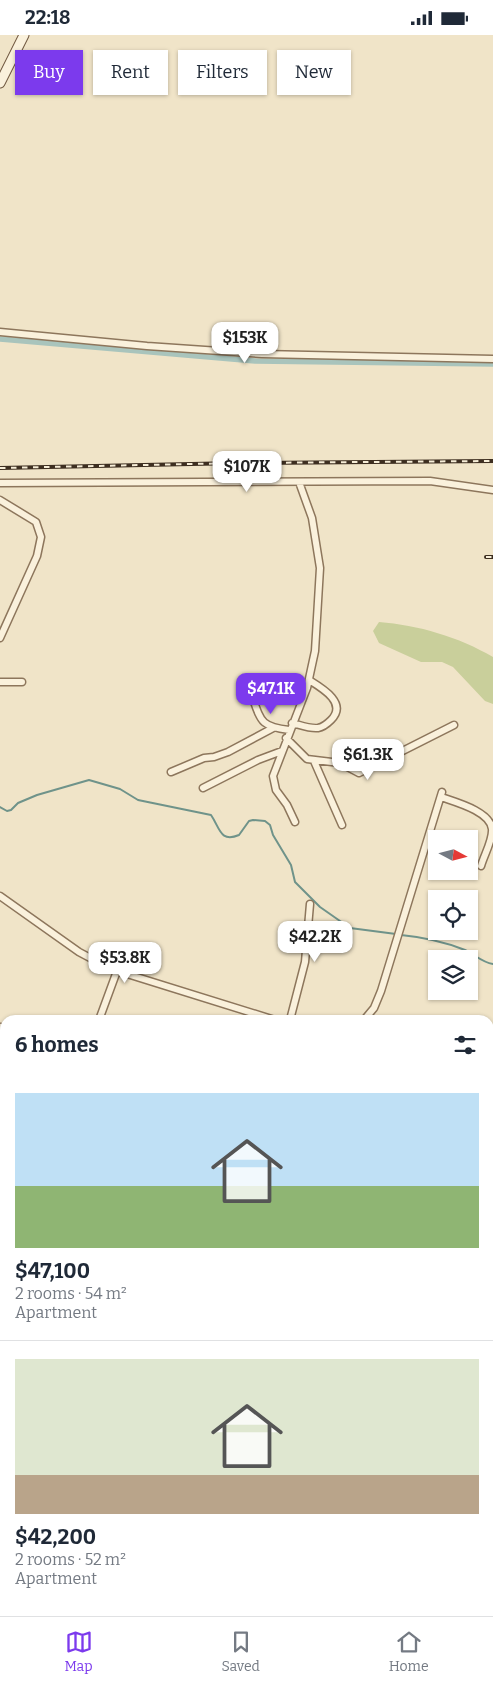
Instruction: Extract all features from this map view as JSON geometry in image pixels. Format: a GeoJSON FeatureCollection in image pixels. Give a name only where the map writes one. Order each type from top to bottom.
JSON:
{"type":"FeatureCollection","features":[{"type":"Feature","properties":{"kind":"main road"},"geometry":{"type":"LineString","coordinates":[[0,83],[24,35]]}},
{"type":"Feature","properties":{"kind":"street"},"geometry":{"type":"LineString","coordinates":[[0,332],[147,346],[262,354],[493,359]]}},
{"type":"Feature","properties":{"kind":"street"},"geometry":{"type":"LineString","coordinates":[[0,483],[430,481],[493,490]]}},
{"type":"Feature","properties":{"kind":"street"},"geometry":{"type":"LineString","coordinates":[[295,822],[273,782],[273,776],[309,680],[315,651],[320,568],[312,518],[299,482]]}},
{"type":"Feature","properties":{"kind":"street"},"geometry":{"type":"LineString","coordinates":[[0,501],[36,522],[41,537],[34,564],[0,638]]}},
{"type":"Feature","properties":{"kind":"street"},"geometry":{"type":"LineString","coordinates":[[0,674],[2,682],[22,682]]}},
{"type":"Feature","properties":{"kind":"street"},"geometry":{"type":"LineString","coordinates":[[171,772],[204,758],[228,752],[273,728],[317,728],[323,726],[336,714],[337,708],[330,695],[309,680]]}},
{"type":"Feature","properties":{"kind":"street"},"geometry":{"type":"LineString","coordinates":[[253,698],[261,719],[265,724],[273,728]]}},
{"type":"Feature","properties":{"kind":"street"},"geometry":{"type":"LineString","coordinates":[[286,738],[307,759],[340,763],[359,773],[454,725]]}},
{"type":"Feature","properties":{"kind":"street"},"geometry":{"type":"LineString","coordinates":[[204,788],[258,760],[282,751]]}},
{"type":"Feature","properties":{"kind":"street"},"geometry":{"type":"LineString","coordinates":[[314,761],[342,825]]}},
{"type":"Feature","properties":{"kind":"street"},"geometry":{"type":"LineString","coordinates":[[368,1015],[374,1008],[381,991],[442,794],[477,812],[490,822],[492,829],[490,839],[481,866]]}},
{"type":"Feature","properties":{"kind":"street"},"geometry":{"type":"LineString","coordinates":[[0,896],[79,952],[117,971],[259,1015]]}},
{"type":"Feature","properties":{"kind":"street"},"geometry":{"type":"LineString","coordinates":[[291,1015],[305,962],[310,904]]}},
{"type":"Feature","properties":{"kind":"street"},"geometry":{"type":"LineString","coordinates":[[101,1015],[117,971]]}},
{"type":"Feature","properties":{"kind":"green space"},"geometry":{"type":"Polygon","coordinates":[[[379,622],[438,633],[493,657],[493,704],[485,701],[453,667],[442,662],[421,662],[379,643],[373,631],[379,622]]]}},
{"type":"Feature","properties":{"kind":"waterway"},"geometry":{"type":"LineString","coordinates":[[0,339],[255,361],[493,364]]}},
{"type":"Feature","properties":{"kind":"waterway"},"geometry":{"type":"LineString","coordinates":[[0,807],[7,811],[11,810],[18,803],[37,795],[89,780],[120,789],[138,800],[211,815],[221,833],[228,837],[239,835],[249,821],[265,821],[270,825],[273,835],[291,865],[295,882],[320,907],[350,928],[396,934]]}},
{"type":"Feature","properties":{"kind":"waterway"},"geometry":{"type":"LineString","coordinates":[[401,935],[450,945],[493,964]]}},
{"type":"Feature","properties":{"kind":"railway"},"geometry":{"type":"LineString","coordinates":[[0,468],[239,463],[493,461]]}},
{"type":"Feature","properties":{"kind":"railway"},"geometry":{"type":"LineString","coordinates":[[486,557],[493,557]]}}]}
